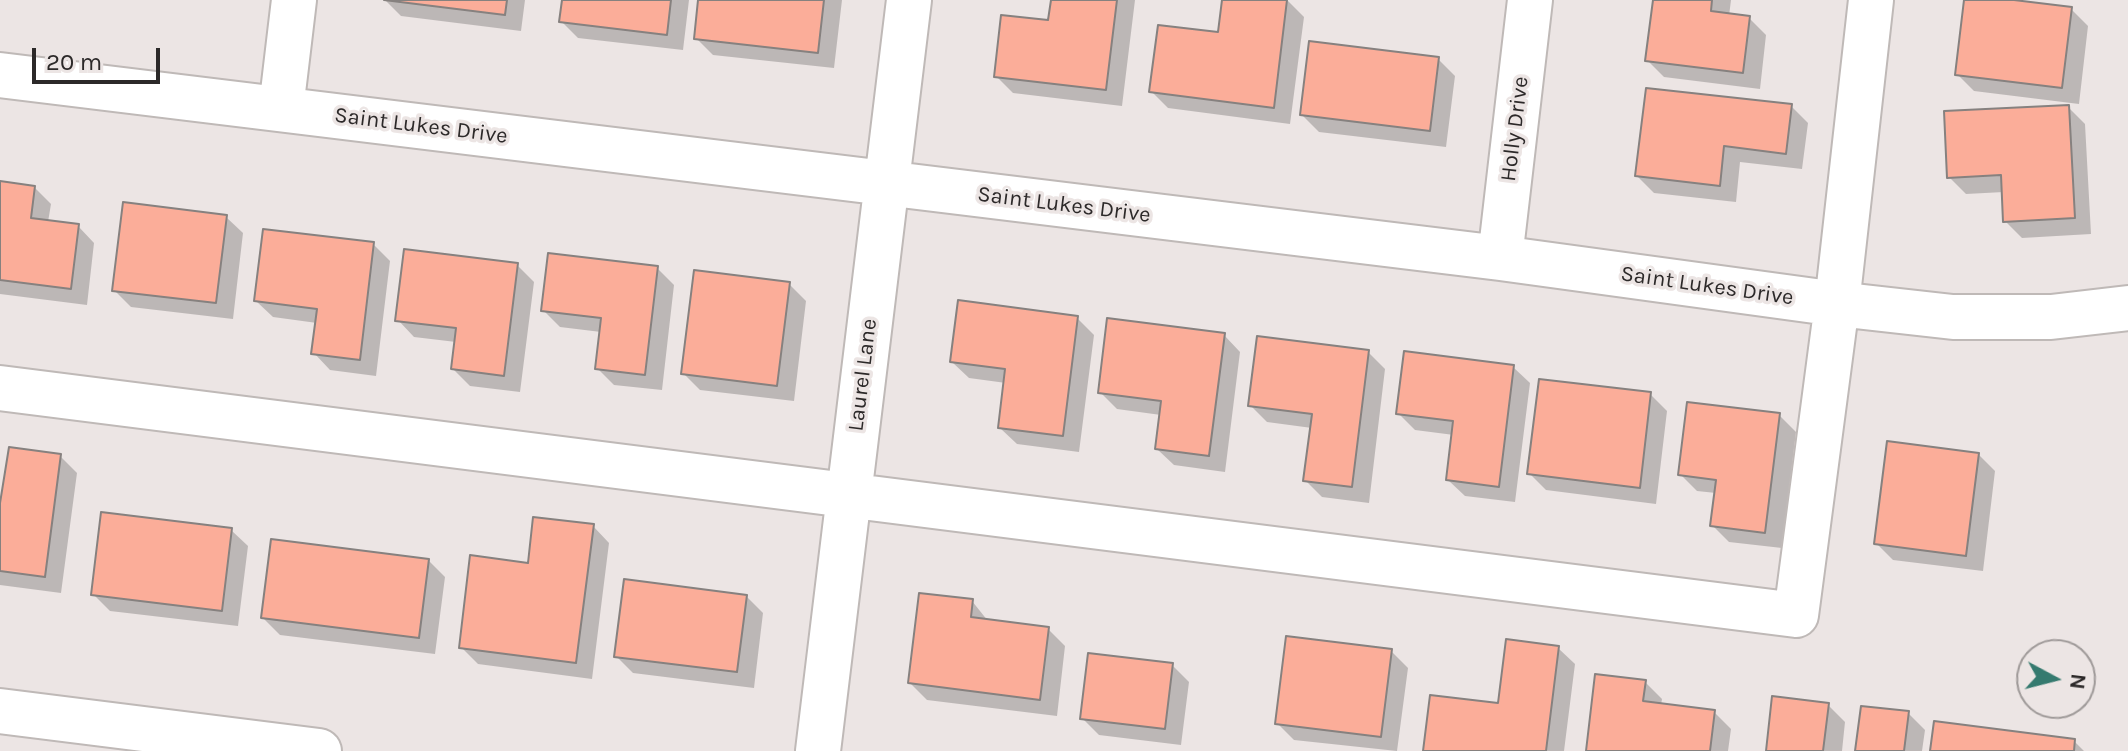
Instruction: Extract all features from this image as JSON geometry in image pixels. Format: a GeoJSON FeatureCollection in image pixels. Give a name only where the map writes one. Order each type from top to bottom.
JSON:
{"type":"FeatureCollection","features":[{"type":"Feature","properties":{"kind":"street"},"geometry":{"type":"LineString","coordinates":[[281,109],[294,0]]}},
{"type":"Feature","properties":{"kind":"street","name":"Laurel Lane"},"geometry":{"type":"LineString","coordinates":[[818,751],[909,0]]}},
{"type":"Feature","properties":{"kind":"street","name":"Holly Drive"},"geometry":{"type":"LineString","coordinates":[[1500,258],[1530,0]]}},
{"type":"Feature","properties":{"kind":"street"},"geometry":{"type":"LineString","coordinates":[[0,388],[1796,615],[1837,304],[1871,0]]}},
{"type":"Feature","properties":{"kind":"street","name":"Saint Lukes Drive"},"geometry":{"type":"LineString","coordinates":[[0,75],[1500,258],[1953,317],[2051,317],[2128,308]]}},
{"type":"Feature","properties":{"kind":"street"},"geometry":{"type":"LineString","coordinates":[[0,711],[319,751]]}},
{"type":"Feature","properties":{"kind":"building"},"geometry":{"type":"Polygon","coordinates":[[[384,0],[507,0],[505,15],[384,0]]]}},
{"type":"Feature","properties":{"kind":"building"},"geometry":{"type":"Polygon","coordinates":[[[562,0],[671,0],[667,35],[559,22],[562,0]]]}},
{"type":"Feature","properties":{"kind":"building"},"geometry":{"type":"Polygon","coordinates":[[[698,0],[824,0],[818,53],[694,39],[698,0]]]}},
{"type":"Feature","properties":{"kind":"building"},"geometry":{"type":"Polygon","coordinates":[[[1051,0],[1117,0],[1106,90],[994,77],[1001,15],[1048,20],[1051,0]]]}},
{"type":"Feature","properties":{"kind":"building"},"geometry":{"type":"Polygon","coordinates":[[[1222,0],[1287,0],[1274,108],[1149,92],[1158,25],[1218,32],[1222,0]]]}},
{"type":"Feature","properties":{"kind":"building"},"geometry":{"type":"Polygon","coordinates":[[[1653,0],[1712,0],[1711,11],[1750,16],[1743,73],[1645,61],[1653,0]]]}},
{"type":"Feature","properties":{"kind":"building"},"geometry":{"type":"Polygon","coordinates":[[[1964,0],[2014,0],[2072,7],[2062,88],[1955,75],[1964,0]]]}},
{"type":"Feature","properties":{"kind":"building"},"geometry":{"type":"Polygon","coordinates":[[[1309,41],[1439,57],[1430,131],[1300,115],[1309,41]]]}},
{"type":"Feature","properties":{"kind":"building"},"geometry":{"type":"Polygon","coordinates":[[[1646,88],[1792,104],[1786,154],[1724,146],[1720,186],[1635,176],[1646,88]]]}},
{"type":"Feature","properties":{"kind":"building"},"geometry":{"type":"Polygon","coordinates":[[[2069,105],[2075,218],[2003,222],[2001,175],[1947,178],[1944,111],[2069,105]]]}},
{"type":"Feature","properties":{"kind":"building"},"geometry":{"type":"Polygon","coordinates":[[[0,181],[35,186],[31,218],[79,224],[71,289],[0,280],[0,181]]]}},
{"type":"Feature","properties":{"kind":"building"},"geometry":{"type":"Polygon","coordinates":[[[123,202],[227,215],[216,303],[112,291],[123,202]]]}},
{"type":"Feature","properties":{"kind":"building"},"geometry":{"type":"Polygon","coordinates":[[[263,229],[374,242],[360,360],[311,354],[317,309],[254,301],[263,229]]]}},
{"type":"Feature","properties":{"kind":"building"},"geometry":{"type":"Polygon","coordinates":[[[404,249],[518,263],[504,376],[451,369],[456,328],[395,321],[404,249]]]}},
{"type":"Feature","properties":{"kind":"building"},"geometry":{"type":"Polygon","coordinates":[[[548,253],[658,266],[645,375],[595,369],[601,318],[541,311],[548,253]]]}},
{"type":"Feature","properties":{"kind":"building"},"geometry":{"type":"Polygon","coordinates":[[[694,270],[790,282],[777,386],[681,374],[694,270]]]}},
{"type":"Feature","properties":{"kind":"building"},"geometry":{"type":"Polygon","coordinates":[[[958,300],[1078,316],[1063,436],[998,428],[1005,369],[950,362],[958,300]]]}},
{"type":"Feature","properties":{"kind":"building"},"geometry":{"type":"Polygon","coordinates":[[[1107,318],[1225,333],[1209,456],[1155,449],[1161,401],[1098,393],[1107,318]]]}},
{"type":"Feature","properties":{"kind":"building"},"geometry":{"type":"Polygon","coordinates":[[[1257,336],[1369,350],[1352,487],[1303,481],[1312,414],[1248,406],[1257,336]]]}},
{"type":"Feature","properties":{"kind":"building"},"geometry":{"type":"Polygon","coordinates":[[[1404,351],[1514,365],[1499,487],[1446,480],[1453,421],[1396,414],[1404,351]]]}},
{"type":"Feature","properties":{"kind":"building"},"geometry":{"type":"Polygon","coordinates":[[[1539,379],[1651,392],[1640,488],[1527,474],[1539,379]]]}},
{"type":"Feature","properties":{"kind":"building"},"geometry":{"type":"Polygon","coordinates":[[[1687,402],[1780,413],[1765,533],[1710,526],[1716,480],[1678,475],[1687,402]]]}},
{"type":"Feature","properties":{"kind":"building"},"geometry":{"type":"Polygon","coordinates":[[[1887,441],[1979,453],[1966,556],[1874,544],[1887,441]]]}},
{"type":"Feature","properties":{"kind":"building"},"geometry":{"type":"Polygon","coordinates":[[[9,447],[61,454],[45,577],[0,571],[0,503],[9,447]]]}},
{"type":"Feature","properties":{"kind":"building"},"geometry":{"type":"Polygon","coordinates":[[[101,512],[232,528],[222,611],[91,595],[101,512]]]}},
{"type":"Feature","properties":{"kind":"building"},"geometry":{"type":"Polygon","coordinates":[[[533,517],[594,524],[576,663],[459,648],[470,555],[528,563],[533,517]]]}},
{"type":"Feature","properties":{"kind":"building"},"geometry":{"type":"Polygon","coordinates":[[[271,539],[429,559],[419,638],[261,618],[271,539]]]}},
{"type":"Feature","properties":{"kind":"building"},"geometry":{"type":"Polygon","coordinates":[[[624,579],[747,595],[737,672],[614,657],[624,579]]]}},
{"type":"Feature","properties":{"kind":"building"},"geometry":{"type":"Polygon","coordinates":[[[919,593],[973,599],[971,617],[1049,627],[1040,700],[908,683],[919,593]]]}},
{"type":"Feature","properties":{"kind":"building"},"geometry":{"type":"Polygon","coordinates":[[[1286,636],[1392,649],[1381,737],[1275,724],[1286,636]]]}},
{"type":"Feature","properties":{"kind":"building"},"geometry":{"type":"Polygon","coordinates":[[[1506,639],[1559,646],[1546,751],[1423,751],[1430,695],[1498,703],[1506,639]]]}},
{"type":"Feature","properties":{"kind":"building"},"geometry":{"type":"Polygon","coordinates":[[[1088,653],[1173,663],[1165,729],[1080,719],[1088,653]]]}},
{"type":"Feature","properties":{"kind":"building"},"geometry":{"type":"Polygon","coordinates":[[[1595,674],[1646,680],[1643,701],[1715,710],[1710,751],[1586,751],[1595,674]]]}},
{"type":"Feature","properties":{"kind":"building"},"geometry":{"type":"Polygon","coordinates":[[[1772,696],[1829,703],[1823,751],[1766,751],[1772,696]]]}},
{"type":"Feature","properties":{"kind":"building"},"geometry":{"type":"Polygon","coordinates":[[[1861,706],[1909,711],[1904,751],[1855,751],[1861,706]]]}},
{"type":"Feature","properties":{"kind":"building"},"geometry":{"type":"Polygon","coordinates":[[[1934,721],[2075,739],[2074,751],[1930,751],[1934,721]]]}}]}
